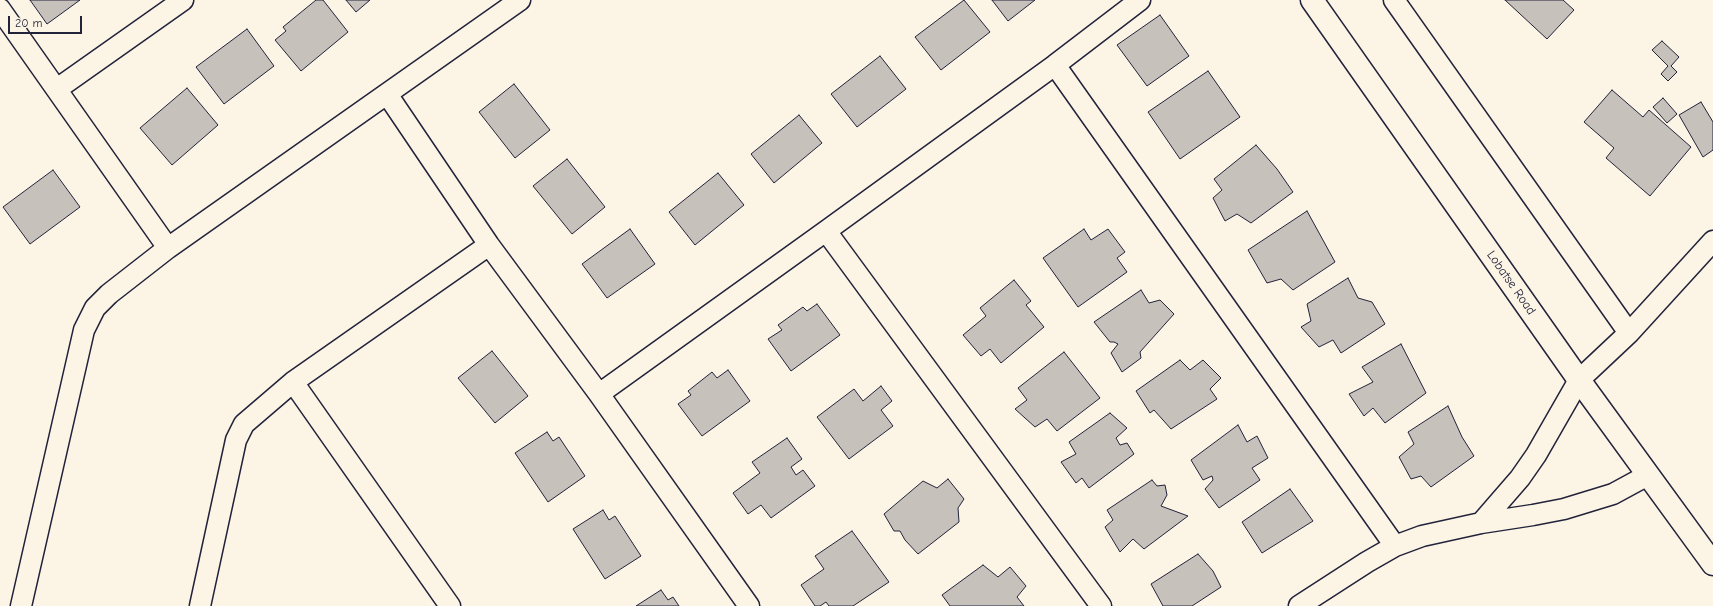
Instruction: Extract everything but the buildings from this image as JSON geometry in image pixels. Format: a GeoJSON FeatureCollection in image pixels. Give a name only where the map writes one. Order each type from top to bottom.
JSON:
{"type":"FeatureCollection","features":[{"type":"Feature","properties":{"kind":"highway","name":"Lobatse Road"},"geometry":{"type":"LineString","coordinates":[[1312,0],[1579,380],[1713,564]]}},
{"type":"Feature","properties":{"kind":"street"},"geometry":{"type":"LineString","coordinates":[[57,89],[183,0]]}},
{"type":"Feature","properties":{"kind":"street"},"geometry":{"type":"LineString","coordinates":[[21,606],[84,330],[95,308],[168,248],[520,0]]}},
{"type":"Feature","properties":{"kind":"street"},"geometry":{"type":"LineString","coordinates":[[599,394],[1055,65],[1140,0]]}},
{"type":"Feature","properties":{"kind":"street"},"geometry":{"type":"LineString","coordinates":[[1394,0],[1629,333]]}},
{"type":"Feature","properties":{"kind":"street"},"geometry":{"type":"LineString","coordinates":[[0,9],[168,248]]}},
{"type":"Feature","properties":{"kind":"street"},"geometry":{"type":"LineString","coordinates":[[1055,65],[1395,546]]}},
{"type":"Feature","properties":{"kind":"street"},"geometry":{"type":"LineString","coordinates":[[387,94],[489,245],[599,394],[749,606]]}},
{"type":"Feature","properties":{"kind":"street"},"geometry":{"type":"LineString","coordinates":[[826,231],[1101,606]]}},
{"type":"Feature","properties":{"kind":"street"},"geometry":{"type":"LineString","coordinates":[[1481,523],[1520,478],[1536,455],[1579,380],[1629,333],[1713,241]]}},
{"type":"Feature","properties":{"kind":"street"},"geometry":{"type":"LineString","coordinates":[[200,606],[238,435],[248,419],[293,382],[489,245]]}},
{"type":"Feature","properties":{"kind":"street"},"geometry":{"type":"LineString","coordinates":[[293,382],[450,606]]}},
{"type":"Feature","properties":{"kind":"street"},"geometry":{"type":"LineString","coordinates":[[1299,606],[1367,562],[1395,546],[1422,536],[1481,523],[1534,515],[1581,504],[1613,494],[1648,475]]}}]}
